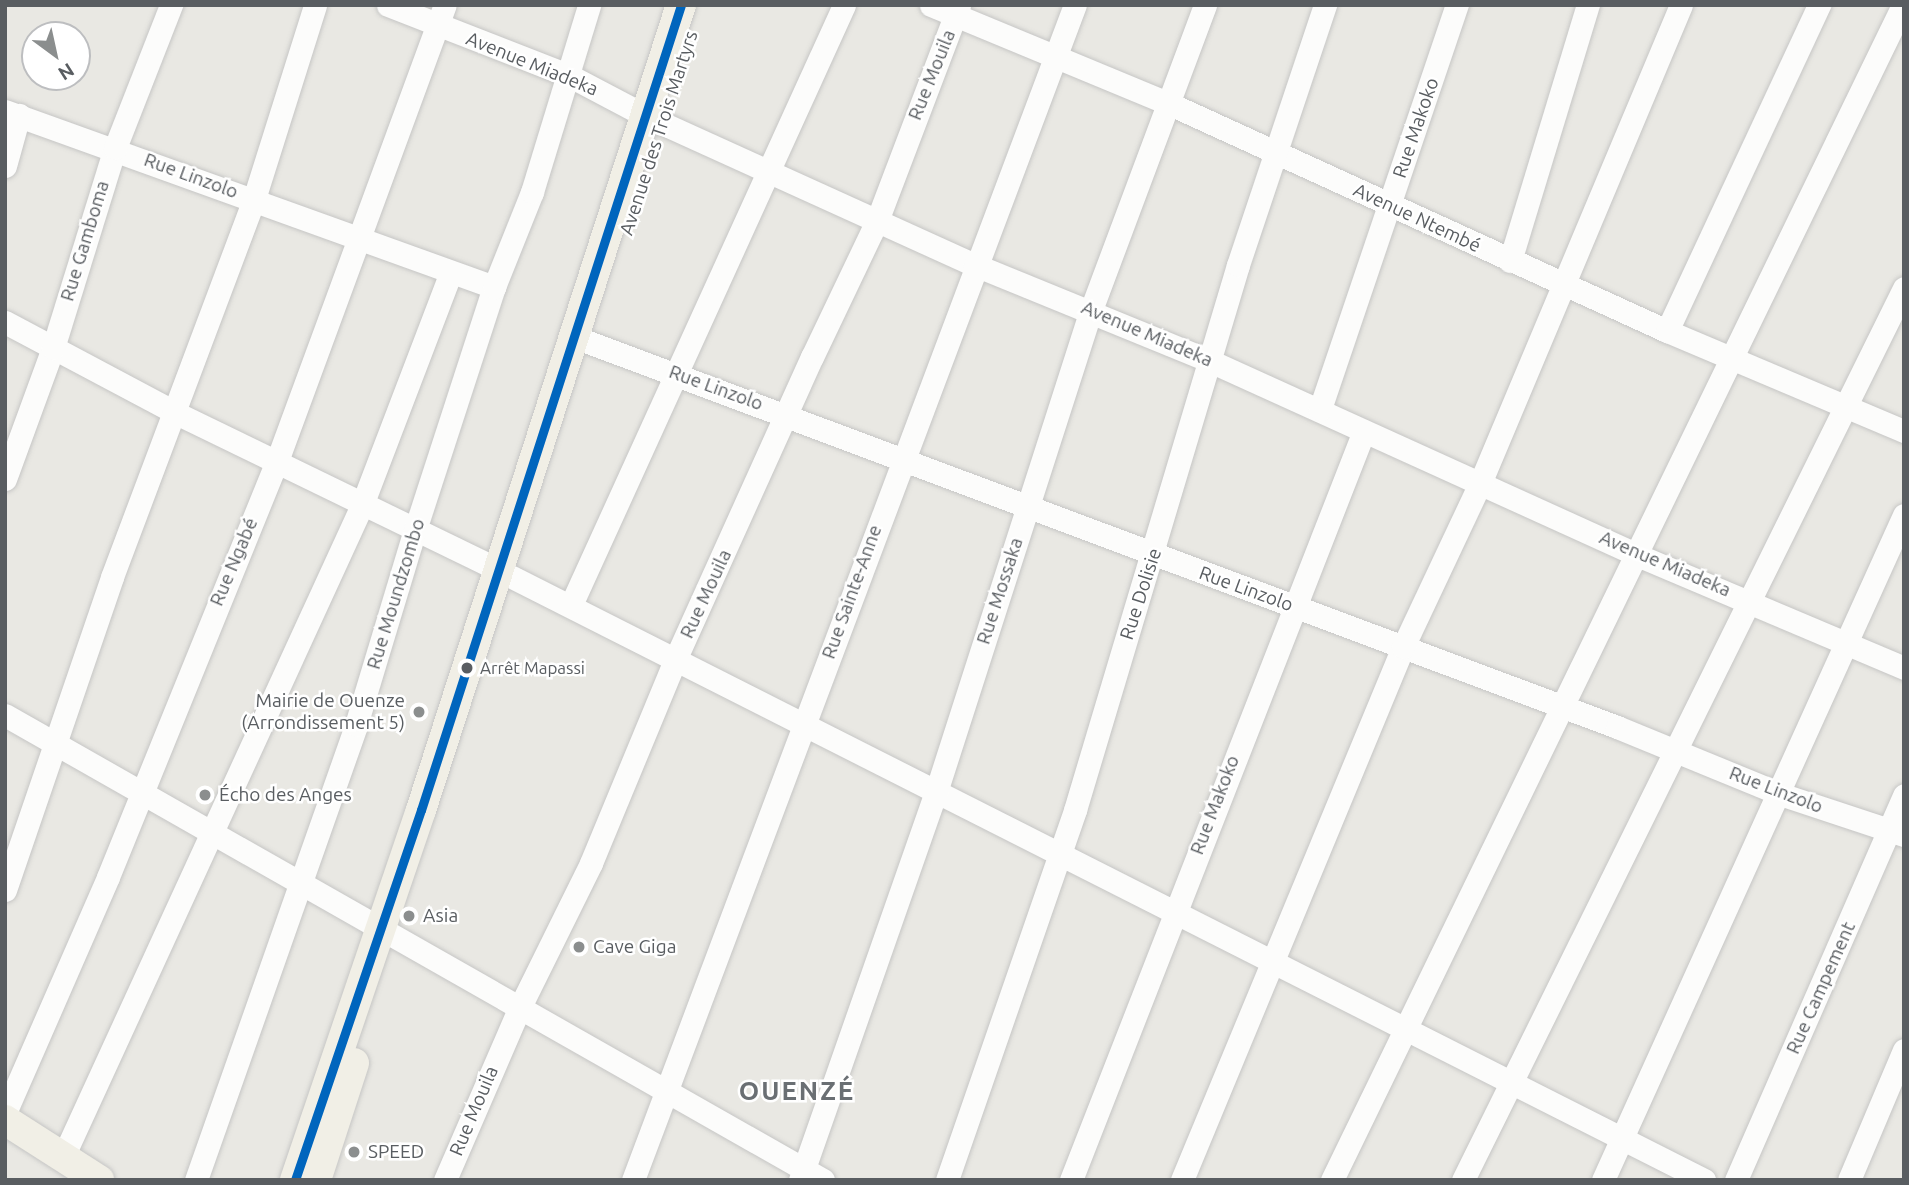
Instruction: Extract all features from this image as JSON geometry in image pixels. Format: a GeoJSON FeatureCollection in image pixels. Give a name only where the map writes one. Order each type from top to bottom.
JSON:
{"type":"FeatureCollection","features":[{"type":"Feature","properties":{"kind":"main road","name":"Avenue des Trois Martyrs"},"geometry":{"type":"LineString","coordinates":[[504,573],[588,342],[653,119],[681,5]]}},
{"type":"Feature","properties":{"kind":"main road","name":"Avenue des Trois Martyrs"},"geometry":{"type":"LineString","coordinates":[[295,1180],[386,934],[653,119],[702,5]]}},
{"type":"Feature","properties":{"kind":"main road","name":"Avenue des Trois Martyrs"},"geometry":{"type":"LineString","coordinates":[[316,1180],[386,934]]}},
{"type":"Feature","properties":{"kind":"main road"},"geometry":{"type":"LineString","coordinates":[[5,1120],[99,1180]]}},
{"type":"Feature","properties":{"kind":"street","name":"Rue Gamboma"},"geometry":{"type":"LineString","coordinates":[[5,479],[53,348],[115,148],[172,5]]}},
{"type":"Feature","properties":{"kind":"street"},"geometry":{"type":"LineString","coordinates":[[5,890],[174,412],[254,199],[315,5]]}},
{"type":"Feature","properties":{"kind":"street","name":"Avenue Miadeka"},"geometry":{"type":"LineString","coordinates":[[388,5],[441,16],[570,76],[653,119],[975,265],[1091,310],[1210,361],[1480,481],[1637,555],[1749,599],[1847,645],[1904,668]]}},
{"type":"Feature","properties":{"kind":"street","name":"Rue Moundzombo"},"geometry":{"type":"LineString","coordinates":[[196,1180],[301,885],[494,288],[570,76],[589,5]]}},
{"type":"Feature","properties":{"kind":"street"},"geometry":{"type":"LineString","coordinates":[[571,605],[674,373],[844,5]]}},
{"type":"Feature","properties":{"kind":"street","name":"Avenue Ntembé"},"geometry":{"type":"LineString","coordinates":[[931,5],[957,11],[1056,57],[1170,104],[1278,156],[1667,331],[1904,431]]}},
{"type":"Feature","properties":{"kind":"street","name":"Rue Sainte-Anne"},"geometry":{"type":"LineString","coordinates":[[633,1180],[901,459],[1075,5]]}},
{"type":"Feature","properties":{"kind":"street","name":"Rue Mossaka"},"geometry":{"type":"LineString","coordinates":[[809,1176],[1091,310],[1205,5]]}},
{"type":"Feature","properties":{"kind":"street","name":"Rue Dolisie"},"geometry":{"type":"LineString","coordinates":[[947,1180],[1060,851],[1154,556],[1238,265],[1278,156],[1325,5]]}},
{"type":"Feature","properties":{"kind":"street","name":"Rue Makoko"},"geometry":{"type":"LineString","coordinates":[[1320,409],[1458,5]]}},
{"type":"Feature","properties":{"kind":"street"},"geometry":{"type":"LineString","coordinates":[[1510,261],[1588,5]]}},
{"type":"Feature","properties":{"kind":"street"},"geometry":{"type":"LineString","coordinates":[[1182,1180],[1404,647],[1480,481],[1681,5]]}},
{"type":"Feature","properties":{"kind":"street"},"geometry":{"type":"LineString","coordinates":[[1667,331],[1819,5]]}},
{"type":"Feature","properties":{"kind":"street"},"geometry":{"type":"LineString","coordinates":[[1332,1180],[1903,5]]}},
{"type":"Feature","properties":{"kind":"street","name":"Rue Mouila"},"geometry":{"type":"LineString","coordinates":[[445,1180],[519,1009],[591,863],[675,660],[877,221],[957,11]]}},
{"type":"Feature","properties":{"kind":"street","name":"Rue Ngabé"},"geometry":{"type":"LineString","coordinates":[[5,1113],[108,877],[139,792],[278,461],[357,239],[441,16]]}},
{"type":"Feature","properties":{"kind":"street","name":"Rue Linzolo"},"geometry":{"type":"LineString","coordinates":[[12,113],[115,148],[450,274],[494,288]]}},
{"type":"Feature","properties":{"kind":"street"},"geometry":{"type":"LineString","coordinates":[[5,166],[12,113]]}},
{"type":"Feature","properties":{"kind":"street"},"geometry":{"type":"LineString","coordinates":[[63,1157],[362,505],[450,274]]}},
{"type":"Feature","properties":{"kind":"street"},"geometry":{"type":"LineString","coordinates":[[1463,1180],[1904,288]]}},
{"type":"Feature","properties":{"kind":"street"},"geometry":{"type":"LineString","coordinates":[[5,322],[174,412],[571,605],[675,660],[1060,851],[1173,913],[1273,959],[1405,1030],[1704,1180]]}},
{"type":"Feature","properties":{"kind":"street","name":"Rue Linzolo"},"geometry":{"type":"LineString","coordinates":[[588,342],[1028,504],[1154,556],[1675,750],[1780,794],[1896,832]]}},
{"type":"Feature","properties":{"kind":"street","name":"Rue Makoko"},"geometry":{"type":"LineString","coordinates":[[1071,1180],[1293,606],[1364,431]]}},
{"type":"Feature","properties":{"kind":"street"},"geometry":{"type":"LineString","coordinates":[[1603,1180],[1904,516]]}},
{"type":"Feature","properties":{"kind":"street"},"geometry":{"type":"LineString","coordinates":[[5,715],[809,1176]]}},
{"type":"Feature","properties":{"kind":"street","name":"Rue Campement"},"geometry":{"type":"LineString","coordinates":[[1735,1180],[1896,832],[1904,795]]}},
{"type":"Feature","properties":{"kind":"street"},"geometry":{"type":"LineString","coordinates":[[1849,1180],[1904,1050]]}},
{"type":"Feature","properties":{"kind":"transit line"},"geometry":{"type":"LineString","coordinates":[[295,1180],[421,810],[681,5]]}},
{"type":"Feature","properties":{"kind":"place","name":"Arrêt Mapassi"},"geometry":{"type":"Point","coordinates":[467,668]}},
{"type":"Feature","properties":{"kind":"place","name":"Mairie de Ouenze (Arrondissement 5)"},"geometry":{"type":"Point","coordinates":[419,712]}},
{"type":"Feature","properties":{"kind":"place","name":"Écho des Anges"},"geometry":{"type":"Point","coordinates":[205,795]}},
{"type":"Feature","properties":{"kind":"place","name":"Asia"},"geometry":{"type":"Point","coordinates":[409,916]}},
{"type":"Feature","properties":{"kind":"place","name":"Cave Giga"},"geometry":{"type":"Point","coordinates":[579,947]}},
{"type":"Feature","properties":{"kind":"place","name":"SPEED"},"geometry":{"type":"Point","coordinates":[354,1152]}},
{"type":"Feature","properties":{"kind":"district","name":"OUENZÉ"},"geometry":{"type":"Point","coordinates":[797,1091]}}]}
